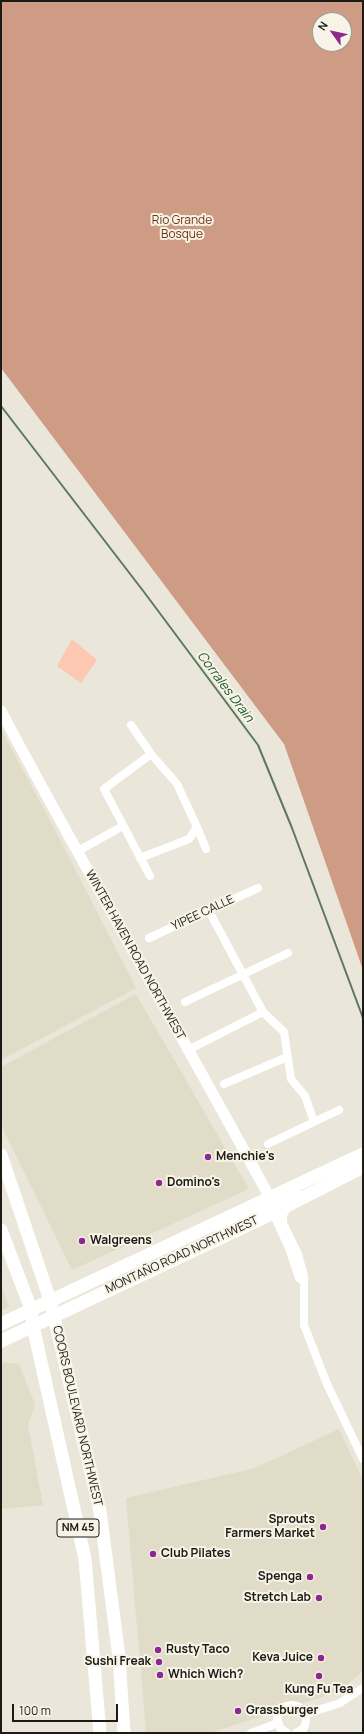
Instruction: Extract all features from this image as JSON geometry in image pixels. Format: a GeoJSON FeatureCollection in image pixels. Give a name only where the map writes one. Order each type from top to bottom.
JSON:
{"type":"FeatureCollection","features":[{"type":"Feature","properties":{"kind":"main road","name":"MONTAÑO ROAD NORTHWEST"},"geometry":{"type":"LineString","coordinates":[[1,1324],[363,1154]]}},
{"type":"Feature","properties":{"kind":"main road","name":"COORS BOULEVARD NORTHWEST"},"geometry":{"type":"LineString","coordinates":[[1,1155],[50,1300],[100,1510],[119,1657],[124,1733]]}},
{"type":"Feature","properties":{"kind":"main road","name":"MONTAÑO ROAD NORTHWEST"},"geometry":{"type":"LineString","coordinates":[[1,1341],[290,1204],[363,1167]]}},
{"type":"Feature","properties":{"kind":"main road","name":"COORS BOULEVARD NORTHWEST"},"geometry":{"type":"LineString","coordinates":[[1,1230],[31,1309],[33,1326],[85,1559],[100,1733]]}},
{"type":"Feature","properties":{"kind":"street","name":"WINTER HAVEN ROAD NORTHWEST"},"geometry":{"type":"LineString","coordinates":[[1,711],[55,812],[270,1198]]}},
{"type":"Feature","properties":{"kind":"street"},"geometry":{"type":"LineString","coordinates":[[131,725],[151,754],[177,784],[206,849]]}},
{"type":"Feature","properties":{"kind":"street"},"geometry":{"type":"LineString","coordinates":[[150,876],[104,789],[151,754]]}},
{"type":"Feature","properties":{"kind":"street"},"geometry":{"type":"LineString","coordinates":[[78,851],[123,826]]}},
{"type":"Feature","properties":{"kind":"street"},"geometry":{"type":"LineString","coordinates":[[140,858],[189,839],[196,827]]}},
{"type":"Feature","properties":{"kind":"street","name":"YIPEE CALLE"},"geometry":{"type":"LineString","coordinates":[[149,938],[258,888]]}},
{"type":"Feature","properties":{"kind":"street"},"geometry":{"type":"LineString","coordinates":[[209,910],[242,975],[264,1012],[284,1032],[291,1079],[305,1096],[314,1122]]}},
{"type":"Feature","properties":{"kind":"street"},"geometry":{"type":"LineString","coordinates":[[185,1002],[288,953]]}},
{"type":"Feature","properties":{"kind":"street"},"geometry":{"type":"LineString","coordinates":[[188,1050],[264,1012]]}},
{"type":"Feature","properties":{"kind":"street"},"geometry":{"type":"LineString","coordinates":[[224,1084],[287,1057]]}},
{"type":"Feature","properties":{"kind":"street"},"geometry":{"type":"LineString","coordinates":[[268,1144],[339,1110]]}},
{"type":"Feature","properties":{"kind":"street"},"geometry":{"type":"LineString","coordinates":[[303,1282],[299,1278],[289,1248],[273,1212],[277,1203],[311,1184],[329,1170]]}},
{"type":"Feature","properties":{"kind":"street"},"geometry":{"type":"LineString","coordinates":[[214,1240],[226,1227],[268,1206],[270,1198]]}},
{"type":"Feature","properties":{"kind":"street"},"geometry":{"type":"LineString","coordinates":[[290,1204],[283,1215],[283,1223],[298,1254],[304,1276],[304,1325],[327,1384],[363,1459]]}},
{"type":"Feature","properties":{"kind":"street"},"geometry":{"type":"LineString","coordinates":[[306,1714],[340,1703],[363,1688]]}},
{"type":"Feature","properties":{"kind":"street"},"geometry":{"type":"LineString","coordinates":[[288,1733],[280,1728],[278,1723],[279,1713],[286,1706],[291,1704],[299,1707],[306,1714],[306,1723],[304,1728],[296,1733]]}},
{"type":"Feature","properties":{"kind":"street"},"geometry":{"type":"LineString","coordinates":[[251,1733],[278,1723]]}},
{"type":"Feature","properties":{"kind":"shaded area"},"geometry":{"type":"Polygon","coordinates":[[[72,639],[97,660],[81,683],[57,666],[72,639]]]}},
{"type":"Feature","properties":{"kind":"shaded area"},"geometry":{"type":"Polygon","coordinates":[[[1,729],[54,828],[136,988],[1,1060],[1,729]]]}},
{"type":"Feature","properties":{"kind":"shaded area"},"geometry":{"type":"Polygon","coordinates":[[[136,994],[249,1189],[72,1270],[1,1125],[1,1067],[136,994]]]}},
{"type":"Feature","properties":{"kind":"shaded area"},"geometry":{"type":"Polygon","coordinates":[[[1,1285],[9,1307],[1,1311],[1,1285]]]}},
{"type":"Feature","properties":{"kind":"shaded area"},"geometry":{"type":"Polygon","coordinates":[[[1,1362],[19,1364],[35,1404],[28,1425],[43,1505],[1,1509],[1,1362]]]}},
{"type":"Feature","properties":{"kind":"shaded area"},"geometry":{"type":"Polygon","coordinates":[[[339,1429],[363,1480],[363,1671],[340,1691],[210,1733],[146,1733],[126,1498],[255,1468],[339,1429]]]}},
{"type":"Feature","properties":{"kind":"green space","name":"Rio Grande Bosque"},"geometry":{"type":"Polygon","coordinates":[[[1,1],[363,1],[363,970],[284,744],[1,368],[1,1]]]}},
{"type":"Feature","properties":{"kind":"waterway","name":"Corrales Drain"},"geometry":{"type":"LineString","coordinates":[[1,406],[144,592],[258,745],[292,828],[363,1018]]}},
{"type":"Feature","properties":{"kind":"place","name":"Menchie's"},"geometry":{"type":"Point","coordinates":[208,1157]}},
{"type":"Feature","properties":{"kind":"place","name":"Domino's"},"geometry":{"type":"Point","coordinates":[159,1183]}},
{"type":"Feature","properties":{"kind":"place","name":"Walgreens"},"geometry":{"type":"Point","coordinates":[82,1241]}},
{"type":"Feature","properties":{"kind":"place","name":"Sprouts Farmers Market"},"geometry":{"type":"Point","coordinates":[323,1527]}},
{"type":"Feature","properties":{"kind":"place","name":"Club Pilates"},"geometry":{"type":"Point","coordinates":[153,1554]}},
{"type":"Feature","properties":{"kind":"place","name":"Spenga"},"geometry":{"type":"Point","coordinates":[310,1577]}},
{"type":"Feature","properties":{"kind":"place","name":"Stretch Lab"},"geometry":{"type":"Point","coordinates":[319,1598]}},
{"type":"Feature","properties":{"kind":"place","name":"Rusty Taco"},"geometry":{"type":"Point","coordinates":[158,1650]}},
{"type":"Feature","properties":{"kind":"place","name":"Keva Juice"},"geometry":{"type":"Point","coordinates":[321,1658]}},
{"type":"Feature","properties":{"kind":"place","name":"Sushi Freak"},"geometry":{"type":"Point","coordinates":[159,1662]}},
{"type":"Feature","properties":{"kind":"place","name":"Which Wich?"},"geometry":{"type":"Point","coordinates":[160,1675]}},
{"type":"Feature","properties":{"kind":"place","name":"Kung Fu Tea"},"geometry":{"type":"Point","coordinates":[319,1676]}},
{"type":"Feature","properties":{"kind":"place","name":"Grassburger"},"geometry":{"type":"Point","coordinates":[238,1711]}}]}
